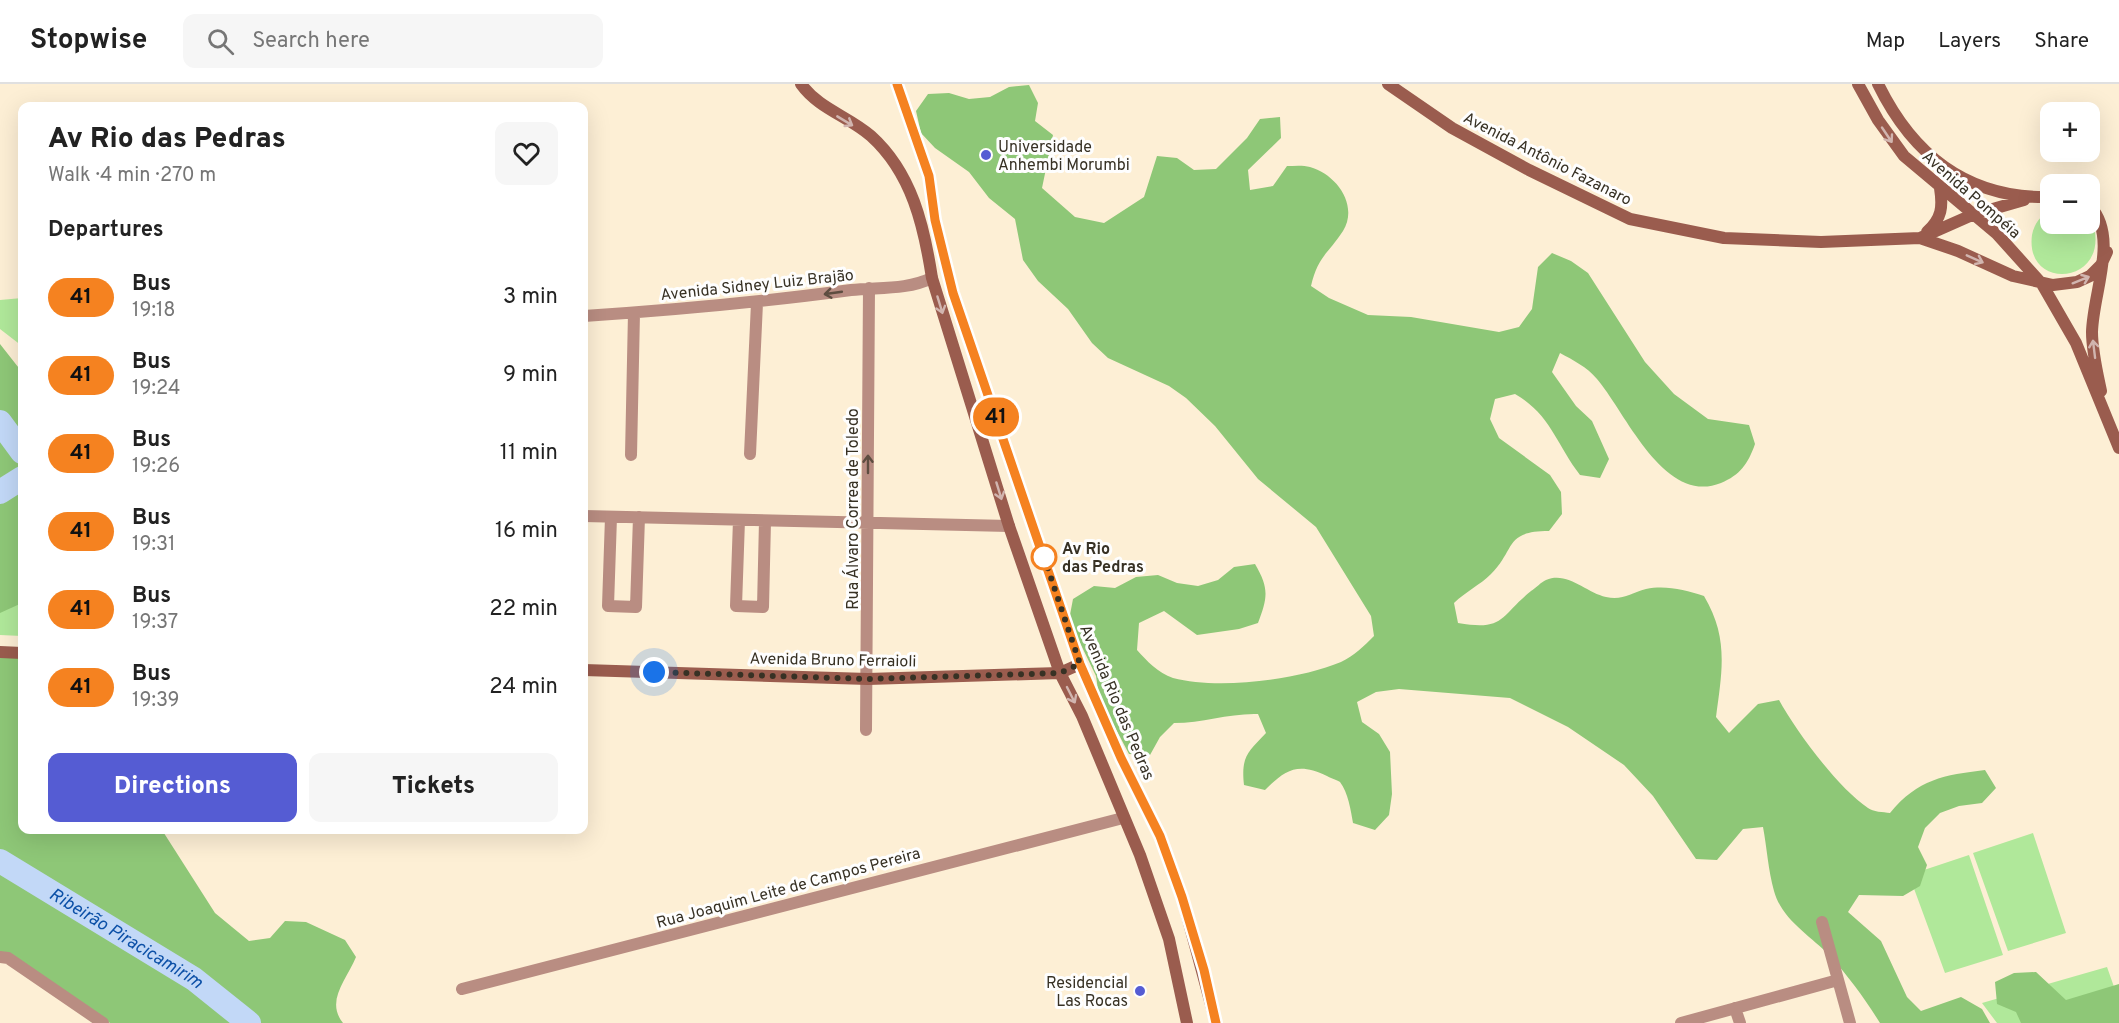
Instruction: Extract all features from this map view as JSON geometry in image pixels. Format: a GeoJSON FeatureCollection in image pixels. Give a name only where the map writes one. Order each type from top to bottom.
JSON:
{"type":"FeatureCollection","features":[{"type":"Feature","properties":{"kind":"street"},"geometry":{"type":"LineString","coordinates":[[801,84],[809,96],[830,112],[870,136],[905,181],[919,212],[932,278],[1010,526],[1060,673],[1082,716],[1140,855],[1170,939],[1187,1023]]}},
{"type":"Feature","properties":{"kind":"street","name":"Avenida Rio das Pedras"},"geometry":{"type":"LineString","coordinates":[[897,84],[929,176],[935,220],[953,293],[1080,664],[1121,758],[1160,836],[1194,935],[1216,1023]]}},
{"type":"Feature","properties":{"kind":"street","name":"Avenida Antônio Fazanaro"},"geometry":{"type":"LineString","coordinates":[[1388,84],[1452,128],[1529,170],[1630,219],[1724,238],[1821,242],[1920,238],[1958,251],[2013,276],[2042,284],[2064,285],[2090,276],[2101,266],[2107,252]]}},
{"type":"Feature","properties":{"kind":"street","name":"Avenida Pompéia"},"geometry":{"type":"LineString","coordinates":[[1858,84],[1893,143],[1940,188],[1997,234],[2042,284],[2076,343],[2119,448]]}},
{"type":"Feature","properties":{"kind":"street","name":"Avenida Pompéia"},"geometry":{"type":"LineString","coordinates":[[1878,84],[1901,126],[1915,142],[1946,168],[1959,177],[2004,194],[2040,198]]}},
{"type":"Feature","properties":{"kind":"street"},"geometry":{"type":"LineString","coordinates":[[1920,238],[1940,219],[1942,203],[1940,188]]}},
{"type":"Feature","properties":{"kind":"street","name":"Avenida Antônio Fazanaro"},"geometry":{"type":"LineString","coordinates":[[1920,238],[1972,215],[2031,198]]}},
{"type":"Feature","properties":{"kind":"street","name":"Avenida Pompéia"},"geometry":{"type":"LineString","coordinates":[[2100,217],[2107,232],[2107,252],[2092,333],[2099,381],[2110,426]]}},
{"type":"Feature","properties":{"kind":"street","name":"Avenida Sidney Luiz Brajão"},"geometry":{"type":"LineString","coordinates":[[588,316],[757,303],[869,288],[916,285],[932,278]]}},
{"type":"Feature","properties":{"kind":"street","name":"Rua Álvaro Correa de Toledo"},"geometry":{"type":"LineString","coordinates":[[867,730],[869,288]]}},
{"type":"Feature","properties":{"kind":"street"},"geometry":{"type":"LineString","coordinates":[[750,453],[757,303]]}},
{"type":"Feature","properties":{"kind":"street"},"geometry":{"type":"LineString","coordinates":[[631,455],[634,313]]}},
{"type":"Feature","properties":{"kind":"street"},"geometry":{"type":"LineString","coordinates":[[588,516],[1010,526]]}},
{"type":"Feature","properties":{"kind":"street"},"geometry":{"type":"LineString","coordinates":[[611,517],[608,606],[636,607],[639,517]]}},
{"type":"Feature","properties":{"kind":"street"},"geometry":{"type":"LineString","coordinates":[[739,520],[736,606],[763,607],[765,521]]}},
{"type":"Feature","properties":{"kind":"street"},"geometry":{"type":"LineString","coordinates":[[0,652],[18,653]]}},
{"type":"Feature","properties":{"kind":"street","name":"Avenida Bruno Ferraioli"},"geometry":{"type":"LineString","coordinates":[[588,670],[868,679],[1060,673],[1080,664]]}},
{"type":"Feature","properties":{"kind":"street","name":"Rua Joaquim Leite de Campos Pereira"},"geometry":{"type":"LineString","coordinates":[[462,989],[1123,818]]}},
{"type":"Feature","properties":{"kind":"street"},"geometry":{"type":"LineString","coordinates":[[1822,922],[1850,1023]]}},
{"type":"Feature","properties":{"kind":"street"},"geometry":{"type":"LineString","coordinates":[[0,957],[8,958],[103,1023]]}},
{"type":"Feature","properties":{"kind":"street"},"geometry":{"type":"LineString","coordinates":[[1681,1023],[1838,980]]}},
{"type":"Feature","properties":{"kind":"street"},"geometry":{"type":"LineString","coordinates":[[1736,1008],[1740,1023]]}},
{"type":"Feature","properties":{"kind":"street"},"geometry":{"type":"LineString","coordinates":[[82,1023],[92,1015]]}},
{"type":"Feature","properties":{"kind":"green space"},"geometry":{"type":"Polygon","coordinates":[[[1029,85],[1038,103],[1035,121],[1053,135],[1042,188],[1075,217],[1104,223],[1144,197],[1157,156],[1177,158],[1194,170],[1216,169],[1247,138],[1260,119],[1280,117],[1281,138],[1248,170],[1250,190],[1273,186],[1287,166],[1310,167],[1320,171],[1336,183],[1346,201],[1347,221],[1343,231],[1320,261],[1311,286],[1329,298],[1368,315],[1411,317],[1499,332],[1519,327],[1532,309],[1538,267],[1552,253],[1571,261],[1588,273],[1645,362],[1674,394],[1708,419],[1749,425],[1755,444],[1746,463],[1738,472],[1721,483],[1700,487],[1682,481],[1664,469],[1648,452],[1597,379],[1580,364],[1560,353],[1552,372],[1576,406],[1592,421],[1609,459],[1600,478],[1580,475],[1545,421],[1527,402],[1515,394],[1495,399],[1490,419],[1499,438],[1550,475],[1561,492],[1562,514],[1549,531],[1524,534],[1517,538],[1491,574],[1454,603],[1458,623],[1485,625],[1500,620],[1542,582],[1554,578],[1569,580],[1599,595],[1612,598],[1653,588],[1690,592],[1704,596],[1717,626],[1722,655],[1716,717],[1729,733],[1758,704],[1779,700],[1807,743],[1831,773],[1856,799],[1878,812],[1890,813],[1911,793],[1933,781],[1957,774],[1985,770],[1996,788],[1982,803],[1959,806],[1940,813],[1925,828],[1918,847],[1927,865],[1920,886],[1903,896],[1859,895],[1848,912],[1881,941],[1907,997],[1921,1011],[1961,997],[1982,1009],[1990,1023],[1880,1023],[1837,964],[1783,910],[1772,883],[1763,827],[1743,829],[1717,860],[1696,859],[1653,796],[1624,765],[1568,727],[1510,698],[1399,689],[1376,692],[1357,702],[1362,722],[1379,734],[1390,752],[1392,794],[1389,815],[1375,830],[1353,823],[1343,786],[1340,782],[1317,772],[1308,769],[1293,770],[1279,777],[1265,790],[1244,785],[1247,756],[1266,733],[1258,714],[1174,723],[1160,737],[1150,755],[1129,754],[1099,697],[1096,676],[1069,620],[1073,599],[1094,586],[1115,588],[1136,577],[1158,575],[1177,583],[1198,586],[1218,580],[1234,567],[1255,564],[1263,580],[1266,593],[1258,623],[1239,629],[1197,635],[1164,611],[1139,623],[1137,650],[1162,673],[1173,678],[1212,683],[1235,683],[1303,674],[1346,660],[1374,636],[1371,616],[1316,527],[1258,479],[1215,426],[1186,398],[1169,386],[1108,358],[1092,343],[1068,309],[1038,281],[1023,260],[1015,219],[989,198],[969,172],[935,148],[921,133],[916,111],[928,94],[949,93],[969,99],[990,97],[1009,87],[1029,85]]]}},
{"type":"Feature","properties":{"kind":"green space"},"geometry":{"type":"Polygon","coordinates":[[[2040,218],[2040,234],[2095,234],[2092,256],[2082,267],[2069,273],[2054,273],[2042,267],[2033,254],[2034,227],[2040,218]]]}},
{"type":"Feature","properties":{"kind":"green space"},"geometry":{"type":"Polygon","coordinates":[[[18,298],[18,343],[0,329],[0,300],[18,298]]]}},
{"type":"Feature","properties":{"kind":"green space"},"geometry":{"type":"Polygon","coordinates":[[[0,344],[18,367],[18,605],[0,613],[0,344]]]}},
{"type":"Feature","properties":{"kind":"green space"},"geometry":{"type":"Polygon","coordinates":[[[18,532],[18,636],[0,635],[0,545],[18,532]]]}},
{"type":"Feature","properties":{"kind":"green space"},"geometry":{"type":"Polygon","coordinates":[[[18,647],[18,834],[165,834],[215,913],[249,941],[270,938],[285,921],[306,922],[345,940],[356,957],[337,998],[338,1015],[343,1023],[110,1023],[0,952],[0,649],[18,647]]]}},
{"type":"Feature","properties":{"kind":"green space"},"geometry":{"type":"Polygon","coordinates":[[[2033,833],[2066,933],[2008,951],[1973,853],[2033,833]]]}},
{"type":"Feature","properties":{"kind":"green space"},"geometry":{"type":"Polygon","coordinates":[[[1969,855],[2003,955],[1945,973],[1909,875],[1969,855]]]}},
{"type":"Feature","properties":{"kind":"green space"},"geometry":{"type":"Polygon","coordinates":[[[2107,967],[2119,1001],[2119,1023],[1997,1023],[1982,1003],[2107,967]]]}},
{"type":"Feature","properties":{"kind":"green space"},"geometry":{"type":"Polygon","coordinates":[[[2036,972],[2066,1000],[2119,984],[2119,1023],[2021,1023],[2016,1012],[1997,1004],[1995,982],[2014,973],[2036,972]]]}},
{"type":"Feature","properties":{"kind":"waterway","name":"Ribeirão Piracicamirim"},"geometry":{"type":"LineString","coordinates":[[0,422],[18,447]]}},
{"type":"Feature","properties":{"kind":"waterway","name":"Ribeirão Piracicamirim"},"geometry":{"type":"LineString","coordinates":[[0,492],[18,481]]}},
{"type":"Feature","properties":{"kind":"waterway","name":"Ribeirão Piracicamirim"},"geometry":{"type":"LineString","coordinates":[[0,861],[194,979],[249,1023]]}},
{"type":"Feature","properties":{"kind":"bus line","name":"41"},"geometry":{"type":"LineString","coordinates":[[897,84],[929,176],[935,220],[953,293],[1080,664],[1121,758],[1160,836],[1182,897],[1204,970],[1216,1023]]}},
{"type":"Feature","properties":{"kind":"place","name":"Universidade Anhembi Morumbi"},"geometry":{"type":"Point","coordinates":[986,155]}},
{"type":"Feature","properties":{"kind":"place","name":"Av Rio das Pedras"},"geometry":{"type":"Point","coordinates":[1044,557]}},
{"type":"Feature","properties":{"kind":"place","name":"Residencial Las Rocas"},"geometry":{"type":"Point","coordinates":[1140,991]}},
{"type":"Feature","properties":{"kind":"route"},"geometry":{"type":"LineString","coordinates":[[654,672],[868,679],[1060,673],[1080,664],[1044,557]]}}]}
